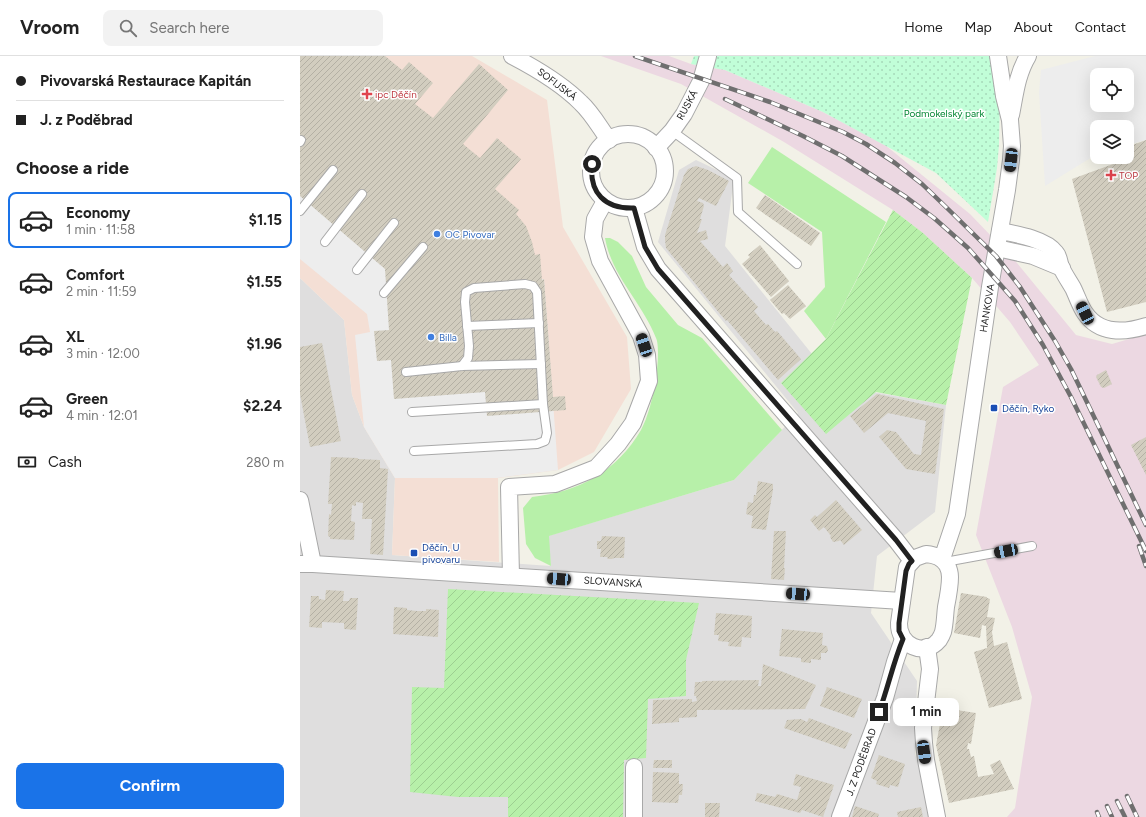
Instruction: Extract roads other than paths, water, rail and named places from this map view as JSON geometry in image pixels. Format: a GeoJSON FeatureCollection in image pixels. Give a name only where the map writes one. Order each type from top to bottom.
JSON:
{"type":"FeatureCollection","features":[{"type":"Feature","properties":{"kind":"street","name":"SOFIJSKÁ"},"geometry":{"type":"LineString","coordinates":[[512,56],[535,68],[563,86],[582,104],[609,140]]}},
{"type":"Feature","properties":{"kind":"street","name":"RUSKÁ"},"geometry":{"type":"LineString","coordinates":[[656,148],[672,131],[684,114],[701,81],[708,56]]}},
{"type":"Feature","properties":{"kind":"street","name":"HANKOVA"},"geometry":{"type":"LineString","coordinates":[[943,560],[957,514],[1011,160],[1012,146],[1010,120],[1004,96],[998,56]]}},
{"type":"Feature","properties":{"kind":"street"},"geometry":{"type":"LineString","coordinates":[[1010,120],[1022,67],[1028,56]]}},
{"type":"Feature","properties":{"kind":"street"},"geometry":{"type":"LineString","coordinates":[[629,135],[639,136],[656,148],[663,159],[665,172],[662,184],[656,195],[646,203],[634,208],[614,206],[598,193],[593,184],[591,174],[595,154],[601,146],[609,140],[619,136],[629,135]]}},
{"type":"Feature","properties":{"kind":"street"},"geometry":{"type":"LineString","coordinates":[[511,576],[509,487],[555,484],[596,468],[618,444],[633,422],[649,381],[647,355],[641,336],[600,261],[593,237],[595,219],[605,200]]}},
{"type":"Feature","properties":{"kind":"street"},"geometry":{"type":"LineString","coordinates":[[634,208],[645,247],[658,269],[896,540],[912,561]]}},
{"type":"Feature","properties":{"kind":"street"},"geometry":{"type":"LineString","coordinates":[[1000,231],[1037,240],[1048,246],[1056,253],[1085,313],[1097,326],[1112,330],[1134,330],[1146,326]]}},
{"type":"Feature","properties":{"kind":"street"},"geometry":{"type":"LineString","coordinates":[[997,248],[1033,256],[1062,268]]}},
{"type":"Feature","properties":{"kind":"street"},"geometry":{"type":"LineString","coordinates":[[300,500],[307,564]]}},
{"type":"Feature","properties":{"kind":"street"},"geometry":{"type":"LineString","coordinates":[[926,554],[934,555],[943,560],[949,569],[950,577],[944,628],[941,636],[932,646],[923,648],[914,647],[906,643],[899,631],[906,571],[909,564],[918,556],[926,554]]}},
{"type":"Feature","properties":{"kind":"street","name":"SLOVANSKÁ"},"geometry":{"type":"LineString","coordinates":[[307,564],[902,601]]}},
{"type":"Feature","properties":{"kind":"street","name":"J. Z PODĚBRAD"},"geometry":{"type":"LineString","coordinates":[[840,817],[885,698],[903,639]]}},
{"type":"Feature","properties":{"kind":"street"},"geometry":{"type":"LineString","coordinates":[[927,647],[930,669],[923,728],[926,760],[937,817]]}},
{"type":"Feature","properties":{"kind":"street"},"geometry":{"type":"LineString","coordinates":[[634,767],[634,817]]}},
{"type":"Feature","properties":{"kind":"lane"},"geometry":{"type":"LineString","coordinates":[[672,131],[737,178],[738,212],[797,264]]}},
{"type":"Feature","properties":{"kind":"lane"},"geometry":{"type":"LineString","coordinates":[[300,211],[333,170]]}},
{"type":"Feature","properties":{"kind":"lane"},"geometry":{"type":"LineString","coordinates":[[325,242],[362,194]]}},
{"type":"Feature","properties":{"kind":"lane"},"geometry":{"type":"LineString","coordinates":[[357,270],[394,223]]}},
{"type":"Feature","properties":{"kind":"lane"},"geometry":{"type":"LineString","coordinates":[[384,293],[423,247]]}},
{"type":"Feature","properties":{"kind":"lane"},"geometry":{"type":"LineString","coordinates":[[414,451],[537,444],[545,441],[546,434],[537,292],[533,286],[525,284],[474,288],[466,292],[465,302],[469,346],[468,358],[462,366]]}},
{"type":"Feature","properties":{"kind":"lane"},"geometry":{"type":"LineString","coordinates":[[467,326],[539,323]]}},
{"type":"Feature","properties":{"kind":"lane"},"geometry":{"type":"LineString","coordinates":[[406,372],[462,366],[541,364]]}},
{"type":"Feature","properties":{"kind":"lane"},"geometry":{"type":"LineString","coordinates":[[412,412],[543,404]]}},
{"type":"Feature","properties":{"kind":"lane"},"geometry":{"type":"LineString","coordinates":[[943,560],[1032,546]]}},
{"type":"Feature","properties":{"kind":"railway"},"geometry":{"type":"LineString","coordinates":[[635,56],[770,102],[843,132],[866,144],[895,163],[922,184],[996,256],[1020,287],[1055,341],[1071,369],[1146,525]]}},
{"type":"Feature","properties":{"kind":"railway"},"geometry":{"type":"LineString","coordinates":[[725,99],[842,156],[906,197],[934,218],[968,248],[1015,301],[1043,345],[1071,397],[1146,551]]}},
{"type":"Feature","properties":{"kind":"railway"},"geometry":{"type":"LineString","coordinates":[[1139,546],[1146,566]]}},
{"type":"Feature","properties":{"kind":"railway"},"geometry":{"type":"LineString","coordinates":[[1127,796],[1137,817]]}},
{"type":"Feature","properties":{"kind":"railway"},"geometry":{"type":"LineString","coordinates":[[1117,801],[1125,817]]}},
{"type":"Feature","properties":{"kind":"railway"},"geometry":{"type":"LineString","coordinates":[[1107,806],[1112,817]]}},
{"type":"Feature","properties":{"kind":"railway"},"geometry":{"type":"LineString","coordinates":[[1097,812],[1099,817]]}},
{"type":"Feature","properties":{"kind":"place","name":"ipc Děčín"},"geometry":{"type":"Point","coordinates":[367,94]}},
{"type":"Feature","properties":{"kind":"place","name":"TOP"},"geometry":{"type":"Point","coordinates":[1111,175]}},
{"type":"Feature","properties":{"kind":"place","name":"OC Pivovar"},"geometry":{"type":"Point","coordinates":[437,234]}},
{"type":"Feature","properties":{"kind":"place","name":"Billa"},"geometry":{"type":"Point","coordinates":[431,337]}},
{"type":"Feature","properties":{"kind":"place","name":"Děčín, Ryko"},"geometry":{"type":"Point","coordinates":[994,408]}},
{"type":"Feature","properties":{"kind":"place","name":"Děčín, U pivovaru"},"geometry":{"type":"Point","coordinates":[414,553]}},
{"type":"Feature","properties":{"kind":"park label","name":"Podmokelský park"},"geometry":{"type":"Point","coordinates":[944,113]}}]}
